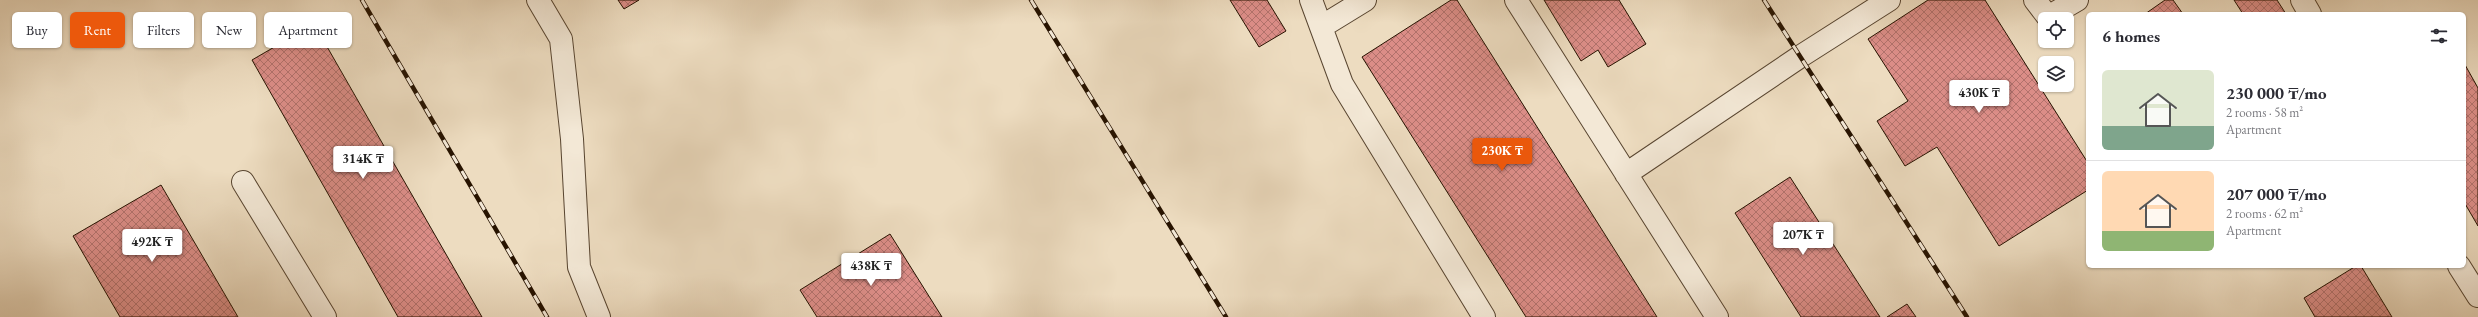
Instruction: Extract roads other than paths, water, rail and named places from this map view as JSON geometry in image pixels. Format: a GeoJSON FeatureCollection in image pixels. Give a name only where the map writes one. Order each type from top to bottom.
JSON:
{"type":"FeatureCollection","features":[{"type":"Feature","properties":{"kind":"lane"},"geometry":{"type":"LineString","coordinates":[[538,0],[560,40],[572,139],[579,267],[599,317]]}},
{"type":"Feature","properties":{"kind":"lane"},"geometry":{"type":"LineString","coordinates":[[1311,0],[1342,84],[1484,317]]}},
{"type":"Feature","properties":{"kind":"lane"},"geometry":{"type":"LineString","coordinates":[[1321,27],[1365,0]]}},
{"type":"Feature","properties":{"kind":"lane"},"geometry":{"type":"LineString","coordinates":[[1516,0],[1717,317]]}},
{"type":"Feature","properties":{"kind":"lane"},"geometry":{"type":"LineString","coordinates":[[1626,174],[1889,0]]}},
{"type":"Feature","properties":{"kind":"lane"},"geometry":{"type":"LineString","coordinates":[[2035,0],[2048,17],[2077,0]]}},
{"type":"Feature","properties":{"kind":"lane"},"geometry":{"type":"LineString","coordinates":[[2302,0],[2309,12]]}},
{"type":"Feature","properties":{"kind":"lane"},"geometry":{"type":"LineString","coordinates":[[243,182],[325,317]]}},
{"type":"Feature","properties":{"kind":"lane"},"geometry":{"type":"LineString","coordinates":[[2460,268],[2478,296]]}},
{"type":"Feature","properties":{"kind":"railway"},"geometry":{"type":"LineString","coordinates":[[362,0],[547,317]]}},
{"type":"Feature","properties":{"kind":"railway"},"geometry":{"type":"LineString","coordinates":[[1031,0],[1226,317]]}},
{"type":"Feature","properties":{"kind":"railway"},"geometry":{"type":"LineString","coordinates":[[1764,0],[1967,317]]}}]}
